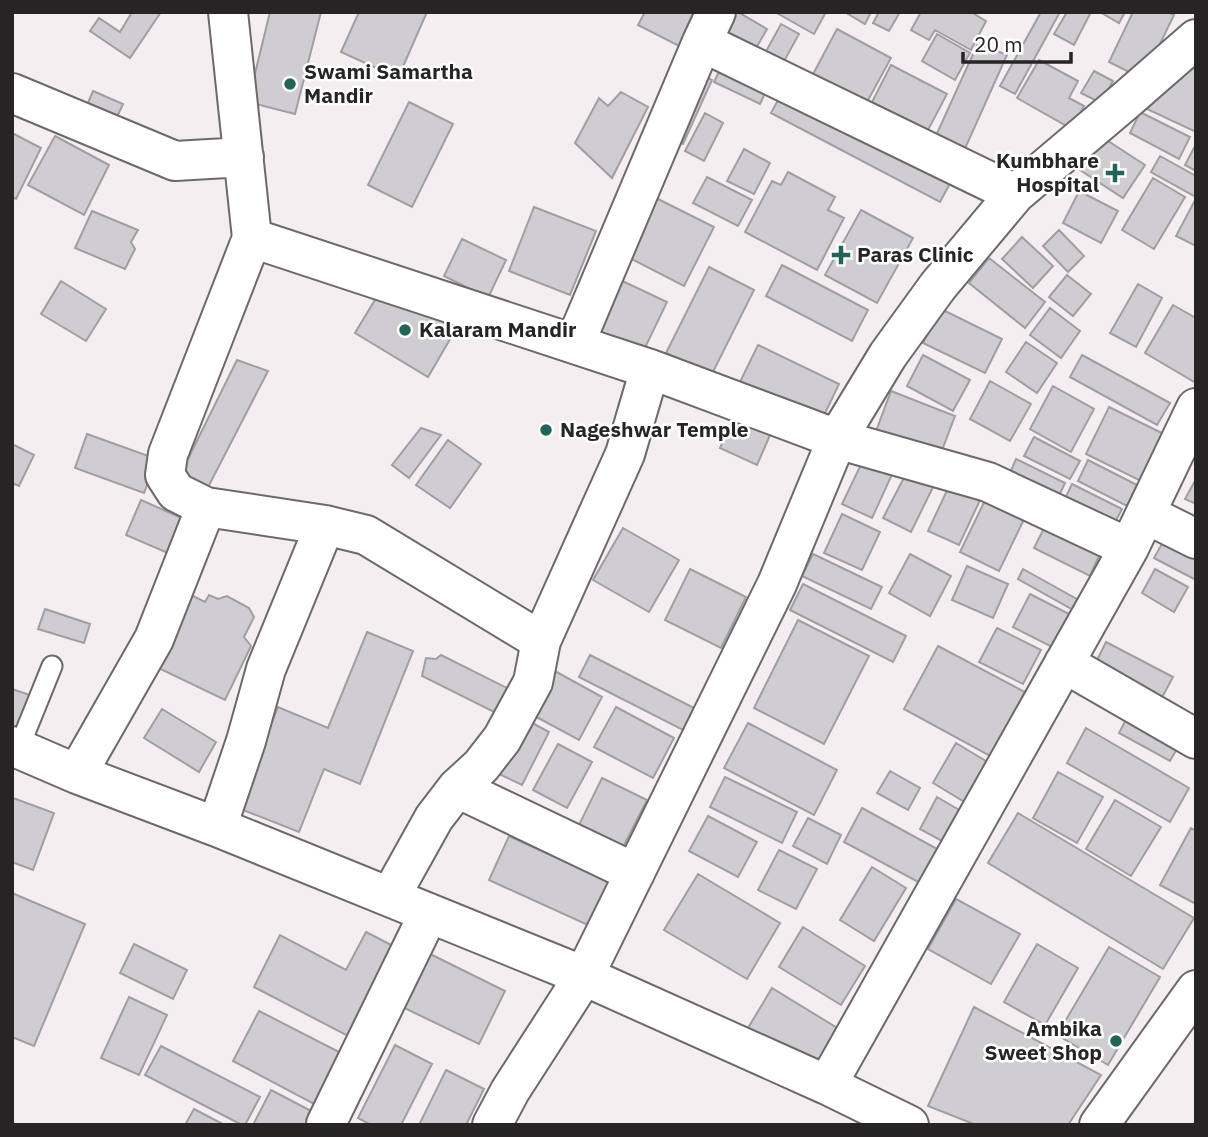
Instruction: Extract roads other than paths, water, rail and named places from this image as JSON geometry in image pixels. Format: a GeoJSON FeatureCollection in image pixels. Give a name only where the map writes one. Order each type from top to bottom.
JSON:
{"type":"FeatureCollection","features":[{"type":"Feature","properties":{"kind":"street"},"geometry":{"type":"LineString","coordinates":[[228,12],[252,238],[168,453],[164,475],[176,492],[206,507],[325,525],[366,535],[541,641]]}},
{"type":"Feature","properties":{"kind":"street"},"geometry":{"type":"LineString","coordinates":[[575,343],[709,27],[1014,194]]}},
{"type":"Feature","properties":{"kind":"street"},"geometry":{"type":"LineString","coordinates":[[492,1125],[510,1091],[584,976],[777,584],[837,439],[888,355],[938,286],[1014,194],[1196,39]]}},
{"type":"Feature","properties":{"kind":"street"},"geometry":{"type":"LineString","coordinates":[[12,93],[175,161],[244,157]]}},
{"type":"Feature","properties":{"kind":"street"},"geometry":{"type":"LineString","coordinates":[[252,238],[575,343],[837,439],[988,482],[1129,548]]}},
{"type":"Feature","properties":{"kind":"street"},"geometry":{"type":"LineString","coordinates":[[390,897],[433,818],[502,739],[533,682],[541,641],[625,454],[650,369]]}},
{"type":"Feature","properties":{"kind":"street"},"geometry":{"type":"LineString","coordinates":[[827,1085],[1129,548],[1196,408]]}},
{"type":"Feature","properties":{"kind":"street"},"geometry":{"type":"LineString","coordinates":[[77,774],[154,639],[206,507]]}},
{"type":"Feature","properties":{"kind":"street"},"geometry":{"type":"LineString","coordinates":[[1146,514],[1196,539]]}},
{"type":"Feature","properties":{"kind":"street"},"geometry":{"type":"LineString","coordinates":[[217,827],[246,741],[266,669],[325,525]]}},
{"type":"Feature","properties":{"kind":"street"},"geometry":{"type":"LineString","coordinates":[[1064,663],[1196,739]]}},
{"type":"Feature","properties":{"kind":"street"},"geometry":{"type":"LineString","coordinates":[[14,753],[217,827],[584,976],[827,1085],[909,1125]]}},
{"type":"Feature","properties":{"kind":"street"},"geometry":{"type":"LineString","coordinates":[[457,788],[635,873]]}},
{"type":"Feature","properties":{"kind":"street"},"geometry":{"type":"LineString","coordinates":[[326,1124],[429,913]]}},
{"type":"Feature","properties":{"kind":"street"},"geometry":{"type":"LineString","coordinates":[[1099,1125],[1196,990]]}},
{"type":"Feature","properties":{"kind":"lane"},"geometry":{"type":"LineString","coordinates":[[14,753],[52,666]]}},
{"type":"Feature","properties":{"kind":"place","name":"Swami Samartha Mandir"},"geometry":{"type":"Point","coordinates":[290,84]}},
{"type":"Feature","properties":{"kind":"place","name":"Kumbhare Hospital"},"geometry":{"type":"Point","coordinates":[1115,173]}},
{"type":"Feature","properties":{"kind":"place","name":"Paras Clinic"},"geometry":{"type":"Point","coordinates":[841,255]}},
{"type":"Feature","properties":{"kind":"place","name":"Kalaram Mandir"},"geometry":{"type":"Point","coordinates":[405,330]}},
{"type":"Feature","properties":{"kind":"place","name":"Nageshwar Temple"},"geometry":{"type":"Point","coordinates":[546,430]}},
{"type":"Feature","properties":{"kind":"place","name":"Ambika Sweet Shop"},"geometry":{"type":"Point","coordinates":[1116,1041]}}]}
